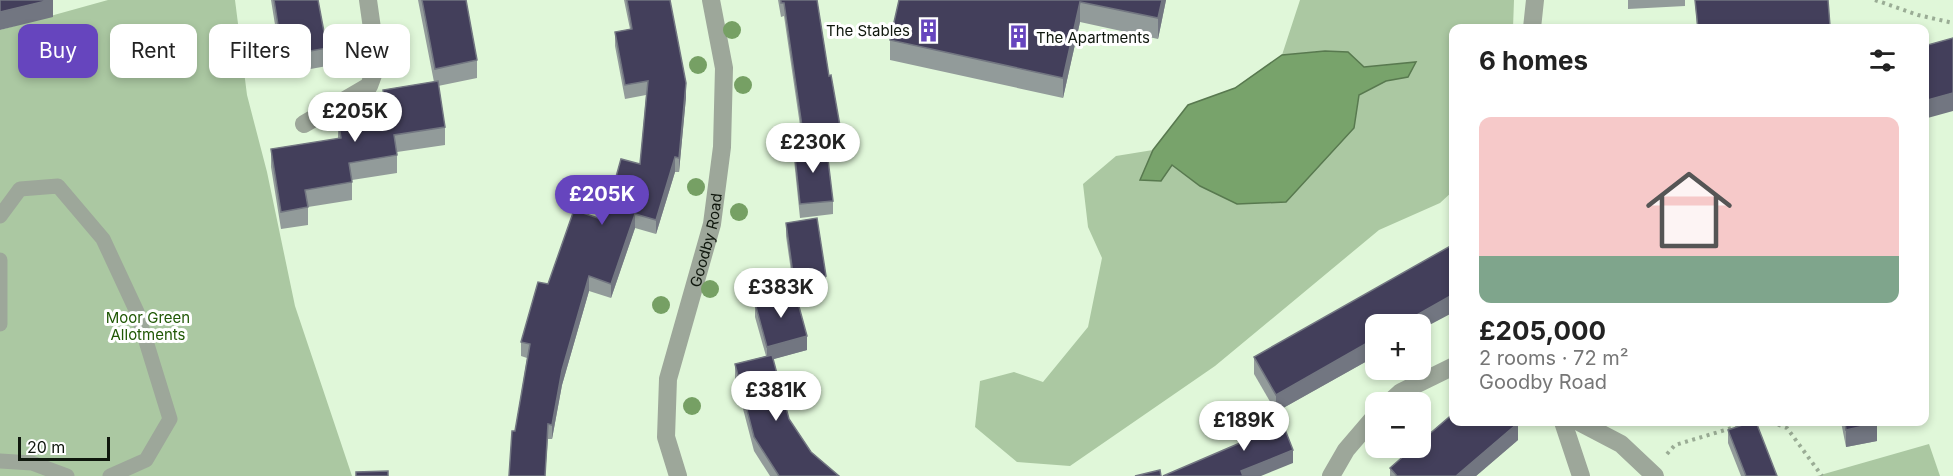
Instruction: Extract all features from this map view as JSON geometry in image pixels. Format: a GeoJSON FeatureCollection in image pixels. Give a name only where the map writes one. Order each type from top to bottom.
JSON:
{"type":"FeatureCollection","features":[{"type":"Feature","properties":{"kind":"street"},"geometry":{"type":"LineString","coordinates":[[304,124],[369,86],[377,64],[368,0]]}},
{"type":"Feature","properties":{"kind":"street","name":"Goodby Road"},"geometry":{"type":"LineString","coordinates":[[678,476],[666,436],[668,380],[711,224],[722,147],[724,68],[711,0]]}},
{"type":"Feature","properties":{"kind":"street"},"geometry":{"type":"LineString","coordinates":[[1532,24],[1535,0]]}},
{"type":"Feature","properties":{"kind":"street"},"geometry":{"type":"LineString","coordinates":[[1401,392],[1449,368]]}},
{"type":"Feature","properties":{"kind":"street"},"geometry":{"type":"LineString","coordinates":[[1564,426],[1581,476]]}},
{"type":"Feature","properties":{"kind":"street"},"geometry":{"type":"LineString","coordinates":[[1587,426],[1621,444],[1652,473]]}},
{"type":"Feature","properties":{"kind":"street"},"geometry":{"type":"LineString","coordinates":[[1331,476],[1346,450],[1365,428]]}},
{"type":"Feature","properties":{"kind":"lane"},"geometry":{"type":"LineString","coordinates":[[0,216],[20,189],[58,186],[103,239],[136,312],[171,419],[146,460],[110,476]]}},
{"type":"Feature","properties":{"kind":"lane"},"geometry":{"type":"LineString","coordinates":[[0,260],[0,324]]}},
{"type":"Feature","properties":{"kind":"lane"},"geometry":{"type":"LineString","coordinates":[[0,461],[32,463],[67,476]]}},
{"type":"Feature","properties":{"kind":"path"},"geometry":{"type":"LineString","coordinates":[[1875,0],[1918,15],[1953,23]]}},
{"type":"Feature","properties":{"kind":"path"},"geometry":{"type":"LineString","coordinates":[[1652,473],[1675,445],[1739,426]]}},
{"type":"Feature","properties":{"kind":"path"},"geometry":{"type":"LineString","coordinates":[[1782,426],[1787,428],[1822,476]]}},
{"type":"Feature","properties":{"kind":"green space","name":"Moor Green Allotments"},"geometry":{"type":"Polygon","coordinates":[[[108,0],[235,0],[238,24],[209,24],[209,78],[245,78],[295,306],[352,476],[0,476],[0,30],[18,25],[18,78],[98,78],[98,24],[22,24],[108,0]]]}},
{"type":"Feature","properties":{"kind":"green space"},"geometry":{"type":"Polygon","coordinates":[[[1300,0],[1514,0],[1513,24],[1449,24],[1449,195],[1440,203],[1379,230],[1215,366],[1070,466],[1017,462],[975,427],[980,381],[1014,372],[1043,382],[1088,327],[1102,258],[1088,227],[1083,184],[1116,156],[1153,150],[1141,180],[1172,165],[1200,186],[1354,128],[1359,95],[1386,81],[1408,77],[1415,62],[1364,67],[1324,51],[1282,55],[1300,0]]]}},
{"type":"Feature","properties":{"kind":"green space"},"geometry":{"type":"Polygon","coordinates":[[[1929,444],[1940,476],[1817,476],[1929,444]]]}},
{"type":"Feature","properties":{"kind":"shaded area"},"geometry":{"type":"Polygon","coordinates":[[[1325,51],[1348,52],[1364,67],[1416,62],[1408,77],[1386,81],[1359,95],[1354,128],[1286,202],[1237,204],[1200,186],[1172,165],[1161,181],[1140,180],[1153,150],[1188,105],[1235,88],[1282,55],[1325,51]]]}},
{"type":"Feature","properties":{"kind":"building"},"geometry":{"type":"Polygon","coordinates":[[[0,0],[50,0],[0,12],[0,0]]]}},
{"type":"Feature","properties":{"kind":"building"},"geometry":{"type":"Polygon","coordinates":[[[274,0],[318,0],[323,27],[323,49],[311,51],[311,24],[278,24],[274,0]]]}},
{"type":"Feature","properties":{"kind":"building"},"geometry":{"type":"Polygon","coordinates":[[[422,0],[466,0],[477,60],[435,69],[422,0]]]}},
{"type":"Feature","properties":{"kind":"building"},"geometry":{"type":"Polygon","coordinates":[[[627,0],[670,0],[686,83],[679,158],[675,157],[656,220],[635,214],[611,284],[589,276],[562,370],[552,425],[548,424],[545,476],[509,476],[512,431],[515,431],[530,344],[521,342],[538,282],[548,284],[574,210],[604,220],[621,159],[640,164],[648,81],[625,85],[615,32],[632,29],[627,0]]]}},
{"type":"Feature","properties":{"kind":"building"},"geometry":{"type":"Polygon","coordinates":[[[781,0],[817,0],[829,76],[831,75],[840,126],[803,133],[784,3],[781,3],[781,0]]]}},
{"type":"Feature","properties":{"kind":"building","name":"The Apartments"},"geometry":{"type":"Polygon","coordinates":[[[899,0],[1162,0],[1158,18],[1080,2],[1063,78],[890,40],[899,0]]]}},
{"type":"Feature","properties":{"kind":"building"},"geometry":{"type":"Polygon","coordinates":[[[1695,0],[1828,0],[1830,24],[1698,24],[1695,0]]]}},
{"type":"Feature","properties":{"kind":"building"},"geometry":{"type":"Polygon","coordinates":[[[1953,38],[1953,93],[1929,100],[1929,45],[1953,38]]]}},
{"type":"Feature","properties":{"kind":"building"},"geometry":{"type":"Polygon","coordinates":[[[438,81],[445,127],[394,135],[397,155],[349,163],[352,182],[305,190],[308,207],[281,212],[271,149],[341,138],[338,119],[387,111],[383,90],[438,81]]]}},
{"type":"Feature","properties":{"kind":"building"},"geometry":{"type":"Polygon","coordinates":[[[826,143],[833,201],[800,204],[794,147],[826,143]]]}},
{"type":"Feature","properties":{"kind":"building"},"geometry":{"type":"Polygon","coordinates":[[[817,218],[826,276],[794,281],[786,223],[817,218]]]}},
{"type":"Feature","properties":{"kind":"building"},"geometry":{"type":"Polygon","coordinates":[[[1449,247],[1449,297],[1419,314],[1365,314],[1365,344],[1276,395],[1254,357],[1449,247]]]}},
{"type":"Feature","properties":{"kind":"building"},"geometry":{"type":"Polygon","coordinates":[[[795,292],[807,336],[767,347],[755,303],[795,292]]]}},
{"type":"Feature","properties":{"kind":"building"},"geometry":{"type":"Polygon","coordinates":[[[772,355],[789,419],[811,452],[839,476],[779,476],[754,437],[735,364],[772,355]]]}},
{"type":"Feature","properties":{"kind":"building"},"geometry":{"type":"Polygon","coordinates":[[[1279,414],[1293,450],[1241,471],[1243,476],[1163,476],[1247,440],[1242,428],[1279,414]]]}},
{"type":"Feature","properties":{"kind":"building"},"geometry":{"type":"Polygon","coordinates":[[[1449,417],[1449,426],[1514,426],[1456,476],[1397,476],[1390,468],[1401,458],[1431,458],[1431,433],[1449,417]]]}},
{"type":"Feature","properties":{"kind":"building"},"geometry":{"type":"Polygon","coordinates":[[[1740,426],[1758,426],[1777,476],[1746,476],[1728,430],[1740,426]]]}},
{"type":"Feature","properties":{"kind":"building"},"geometry":{"type":"Polygon","coordinates":[[[1846,426],[1864,426],[1846,430],[1846,426]]]}},
{"type":"Feature","properties":{"kind":"building"},"geometry":{"type":"Polygon","coordinates":[[[1160,470],[1161,476],[1135,476],[1160,470]]]}},
{"type":"Feature","properties":{"kind":"building"},"geometry":{"type":"Polygon","coordinates":[[[388,471],[388,476],[356,476],[356,472],[388,471]]]}},
{"type":"Feature","properties":{"kind":"place","name":"The Stables"},"geometry":{"type":"Point","coordinates":[928,30]}},
{"type":"Feature","properties":{"kind":"place","name":"The Apartments"},"geometry":{"type":"Point","coordinates":[1018,37]}}]}
